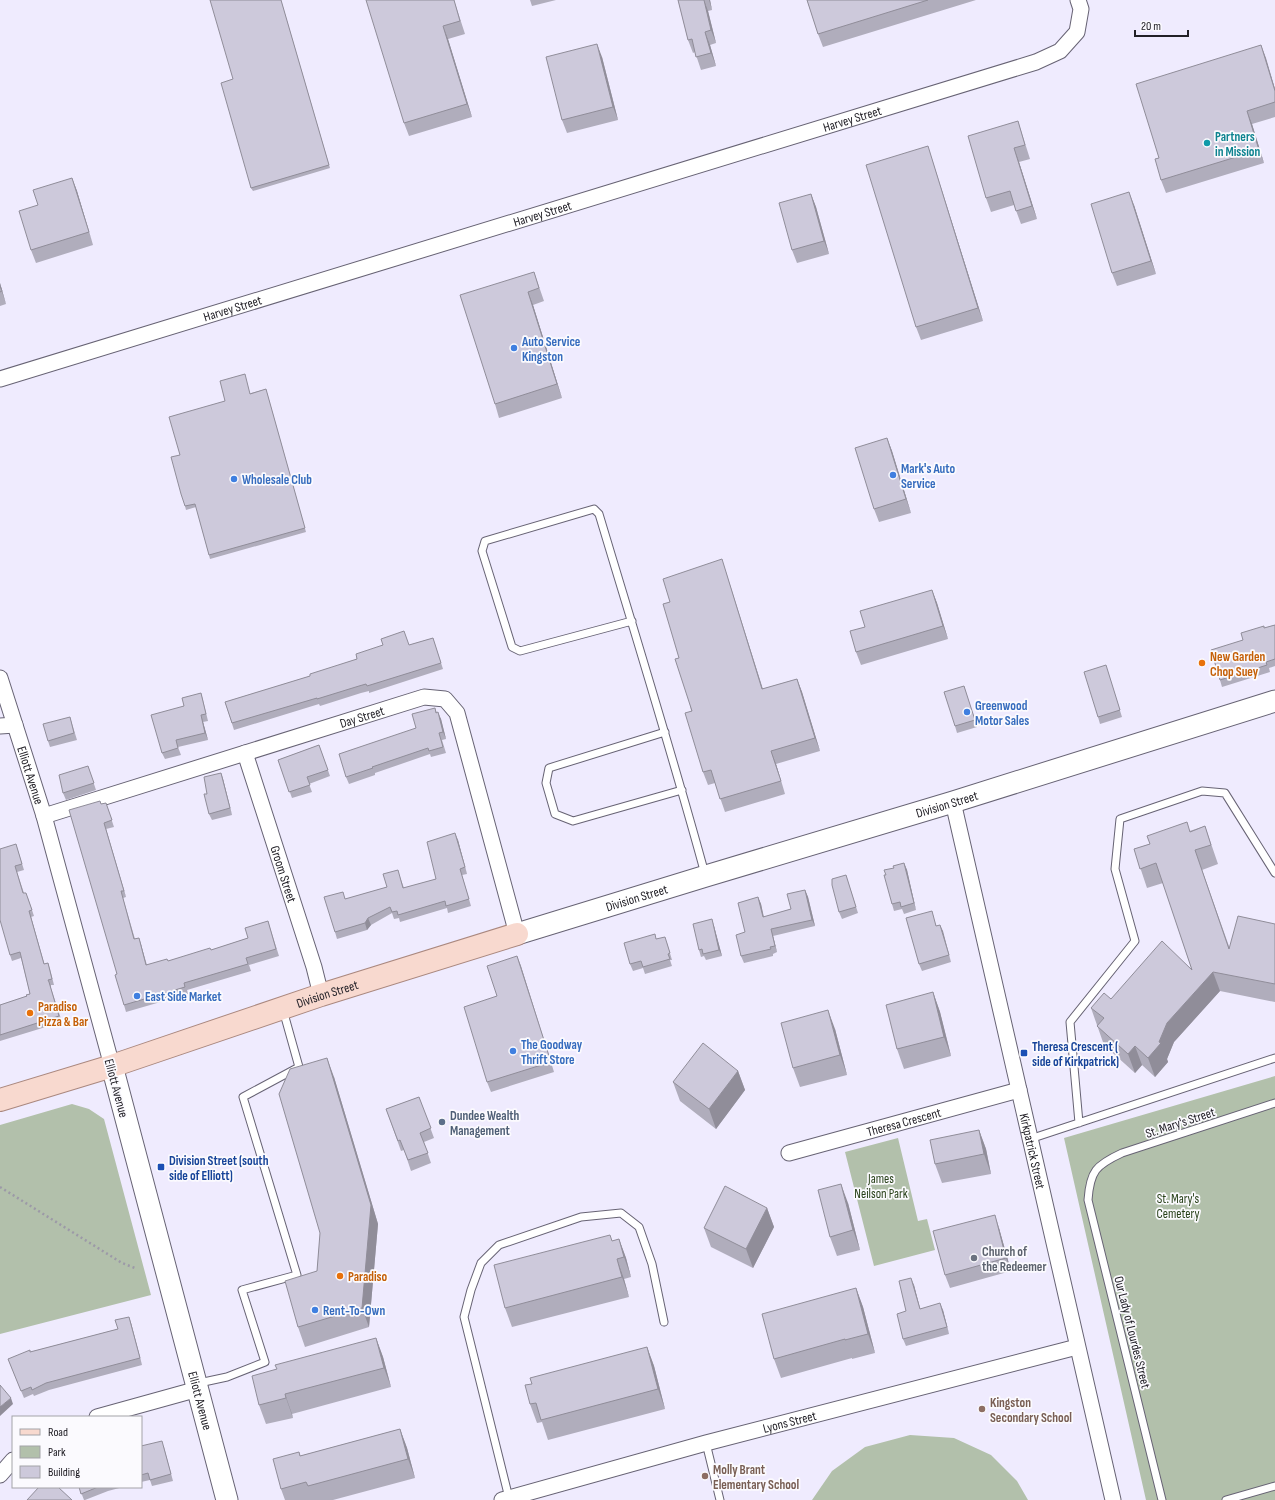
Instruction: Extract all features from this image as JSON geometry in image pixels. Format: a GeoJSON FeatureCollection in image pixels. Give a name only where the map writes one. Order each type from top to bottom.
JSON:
{"type":"FeatureCollection","features":[{"type":"Feature","properties":{"kind":"main road","name":"Division Street"},"geometry":{"type":"LineString","coordinates":[[0,1100],[112,1066],[321,995],[706,876],[953,802],[1275,701]]}},
{"type":"Feature","properties":{"kind":"main road","name":"Elliott Avenue"},"geometry":{"type":"LineString","coordinates":[[112,1066],[227,1500]]}},
{"type":"Feature","properties":{"kind":"street","name":"Harvey Street"},"geometry":{"type":"LineString","coordinates":[[0,379],[1036,62],[1060,51],[1076,32],[1080,9],[1078,0]]}},
{"type":"Feature","properties":{"kind":"street","name":"Elliott Avenue"},"geometry":{"type":"LineString","coordinates":[[0,678],[44,816],[112,1066]]}},
{"type":"Feature","properties":{"kind":"street","name":"Day Street"},"geometry":{"type":"LineString","coordinates":[[44,816],[424,697],[445,700],[457,713],[517,934]]}},
{"type":"Feature","properties":{"kind":"street"},"geometry":{"type":"LineString","coordinates":[[0,726],[15,725]]}},
{"type":"Feature","properties":{"kind":"street","name":"Groom Street"},"geometry":{"type":"LineString","coordinates":[[245,753],[314,967],[321,995]]}},
{"type":"Feature","properties":{"kind":"street","name":"Kirkpatrick Street"},"geometry":{"type":"LineString","coordinates":[[953,802],[1113,1500]]}},
{"type":"Feature","properties":{"kind":"street","name":"Theresa Crescent"},"geometry":{"type":"LineString","coordinates":[[789,1153],[1019,1090]]}},
{"type":"Feature","properties":{"kind":"street","name":"Lyons Street"},"geometry":{"type":"LineString","coordinates":[[506,1499],[706,1444],[1077,1347]]}},
{"type":"Feature","properties":{"kind":"street"},"geometry":{"type":"LineString","coordinates":[[100,1416],[197,1386]]}},
{"type":"Feature","properties":{"kind":"street"},"geometry":{"type":"LineString","coordinates":[[0,1475],[12,1461]]}},
{"type":"Feature","properties":{"kind":"lane"},"geometry":{"type":"LineString","coordinates":[[632,621],[520,651],[512,647],[482,551],[486,541],[594,509],[599,514],[632,621],[665,732],[706,876]]}},
{"type":"Feature","properties":{"kind":"lane"},"geometry":{"type":"LineString","coordinates":[[665,732],[550,768],[546,783],[555,814],[573,821],[682,790]]}},
{"type":"Feature","properties":{"kind":"lane"},"geometry":{"type":"LineString","coordinates":[[1079,1122],[1070,1022],[1135,941],[1115,869],[1120,819],[1202,791],[1225,793],[1275,873]]}},
{"type":"Feature","properties":{"kind":"lane"},"geometry":{"type":"LineString","coordinates":[[197,1386],[227,1377],[265,1362],[242,1290],[297,1275],[243,1097],[299,1068],[282,1008]]}},
{"type":"Feature","properties":{"kind":"lane"},"geometry":{"type":"LineString","coordinates":[[1030,1138],[1275,1058]]}},
{"type":"Feature","properties":{"kind":"lane","name":"St. Mary's Street"},"geometry":{"type":"LineString","coordinates":[[1095,1170],[1108,1160],[1122,1153],[1275,1103]]}},
{"type":"Feature","properties":{"kind":"lane","name":"Our Lady of Lourdes Street"},"geometry":{"type":"LineString","coordinates":[[1095,1170],[1089,1185],[1088,1200],[1162,1500]]}},
{"type":"Feature","properties":{"kind":"lane"},"geometry":{"type":"LineString","coordinates":[[506,1499],[464,1317],[471,1290],[481,1263],[499,1245],[581,1217],[621,1213],[639,1227],[652,1264],[664,1322]]}},
{"type":"Feature","properties":{"kind":"lane"},"geometry":{"type":"LineString","coordinates":[[706,1444],[720,1500]]}},
{"type":"Feature","properties":{"kind":"lane"},"geometry":{"type":"LineString","coordinates":[[1226,1500],[1275,1486]]}},
{"type":"Feature","properties":{"kind":"path"},"geometry":{"type":"LineString","coordinates":[[0,1187],[122,1263],[135,1268]]}},
{"type":"Feature","properties":{"kind":"green space","name":"St. Mary's Cemetery"},"geometry":{"type":"Polygon","coordinates":[[[1275,1076],[1275,1500],[1146,1500],[1064,1138],[1275,1076]]]}},
{"type":"Feature","properties":{"kind":"green space"},"geometry":{"type":"Polygon","coordinates":[[[72,1104],[89,1109],[104,1119],[151,1295],[0,1334],[0,1125],[72,1104]]]}},
{"type":"Feature","properties":{"kind":"green space","name":"James Neilson Park"},"geometry":{"type":"Polygon","coordinates":[[[898,1138],[918,1221],[927,1219],[935,1250],[874,1266],[845,1152],[898,1138]]]}},
{"type":"Feature","properties":{"kind":"green space"},"geometry":{"type":"Polygon","coordinates":[[[910,1435],[954,1438],[991,1455],[1017,1481],[1028,1500],[812,1500],[832,1471],[865,1447],[910,1435]]]}},
{"type":"Feature","properties":{"kind":"building"},"geometry":{"type":"Polygon","coordinates":[[[210,0],[281,0],[329,165],[251,188],[221,83],[233,79],[210,0]]]}},
{"type":"Feature","properties":{"kind":"building"},"geometry":{"type":"Polygon","coordinates":[[[366,0],[454,0],[460,21],[443,26],[467,104],[404,123],[366,0]]]}},
{"type":"Feature","properties":{"kind":"building"},"geometry":{"type":"Polygon","coordinates":[[[678,0],[704,0],[711,30],[705,32],[711,53],[696,57],[692,39],[688,40],[678,0]]]}},
{"type":"Feature","properties":{"kind":"building"},"geometry":{"type":"Polygon","coordinates":[[[807,0],[928,0],[818,34],[807,0]]]}},
{"type":"Feature","properties":{"kind":"building"},"geometry":{"type":"Polygon","coordinates":[[[597,44],[613,107],[562,120],[546,57],[597,44]]]}},
{"type":"Feature","properties":{"kind":"building","name":"Partners in Mission"},"geometry":{"type":"Polygon","coordinates":[[[1261,45],[1275,91],[1275,102],[1247,111],[1259,150],[1161,180],[1155,159],[1159,158],[1136,84],[1261,45]]]}},
{"type":"Feature","properties":{"kind":"building"},"geometry":{"type":"Polygon","coordinates":[[[1018,121],[1025,145],[1014,148],[1032,206],[1016,211],[1010,191],[986,198],[968,136],[1018,121]]]}},
{"type":"Feature","properties":{"kind":"building"},"geometry":{"type":"Polygon","coordinates":[[[928,146],[978,308],[916,327],[866,165],[928,146]]]}},
{"type":"Feature","properties":{"kind":"building"},"geometry":{"type":"Polygon","coordinates":[[[72,178],[89,232],[31,250],[19,211],[38,205],[33,190],[72,178]]]}},
{"type":"Feature","properties":{"kind":"building"},"geometry":{"type":"Polygon","coordinates":[[[1129,192],[1151,261],[1112,273],[1091,204],[1129,192]]]}},
{"type":"Feature","properties":{"kind":"building"},"geometry":{"type":"Polygon","coordinates":[[[811,194],[824,241],[792,250],[779,203],[811,194]]]}},
{"type":"Feature","properties":{"kind":"building"},"geometry":{"type":"Polygon","coordinates":[[[534,272],[539,288],[528,292],[557,384],[495,404],[460,295],[534,272]]]}},
{"type":"Feature","properties":{"kind":"building","name":"Wholesale Club"},"geometry":{"type":"Polygon","coordinates":[[[245,374],[250,394],[266,389],[305,528],[209,555],[195,504],[185,506],[181,494],[171,457],[180,455],[169,417],[225,401],[220,381],[245,374]]]}},
{"type":"Feature","properties":{"kind":"building"},"geometry":{"type":"Polygon","coordinates":[[[887,438],[906,499],[874,509],[855,448],[887,438]]]}},
{"type":"Feature","properties":{"kind":"building"},"geometry":{"type":"Polygon","coordinates":[[[722,559],[762,689],[797,679],[815,738],[771,751],[781,781],[720,799],[711,770],[703,772],[685,713],[692,711],[675,659],[679,658],[663,604],[670,602],[663,579],[722,559]]]}},
{"type":"Feature","properties":{"kind":"building"},"geometry":{"type":"Polygon","coordinates":[[[932,590],[943,626],[856,652],[850,631],[865,627],[860,611],[932,590]]]}},
{"type":"Feature","properties":{"kind":"building"},"geometry":{"type":"Polygon","coordinates":[[[1275,625],[1275,659],[1266,662],[1267,665],[1220,680],[1211,650],[1243,640],[1241,633],[1264,626],[1264,628],[1275,625]]]}},
{"type":"Feature","properties":{"kind":"building"},"geometry":{"type":"Polygon","coordinates":[[[404,631],[409,645],[433,638],[441,663],[367,686],[366,684],[232,723],[225,702],[310,676],[310,674],[357,659],[356,654],[383,645],[381,639],[404,631]]]}},
{"type":"Feature","properties":{"kind":"building"},"geometry":{"type":"Polygon","coordinates":[[[1106,665],[1120,710],[1098,717],[1084,672],[1106,665]]]}},
{"type":"Feature","properties":{"kind":"building"},"geometry":{"type":"Polygon","coordinates":[[[964,686],[975,720],[955,726],[944,692],[964,686]]]}},
{"type":"Feature","properties":{"kind":"building"},"geometry":{"type":"Polygon","coordinates":[[[201,693],[206,714],[201,715],[205,733],[176,740],[178,748],[162,753],[151,715],[184,706],[182,698],[201,693]]]}},
{"type":"Feature","properties":{"kind":"building"},"geometry":{"type":"Polygon","coordinates":[[[435,708],[436,713],[438,712],[443,732],[439,733],[443,747],[429,751],[428,748],[346,777],[339,754],[416,728],[412,714],[435,708]]]}},
{"type":"Feature","properties":{"kind":"building"},"geometry":{"type":"Polygon","coordinates":[[[70,717],[74,733],[48,741],[43,724],[70,717]]]}},
{"type":"Feature","properties":{"kind":"building"},"geometry":{"type":"Polygon","coordinates":[[[319,745],[328,770],[307,777],[310,785],[289,792],[278,760],[319,745]]]}},
{"type":"Feature","properties":{"kind":"building"},"geometry":{"type":"Polygon","coordinates":[[[88,766],[94,783],[63,793],[59,775],[88,766]]]}},
{"type":"Feature","properties":{"kind":"building"},"geometry":{"type":"Polygon","coordinates":[[[221,773],[230,808],[209,814],[204,794],[207,794],[204,777],[221,773]]]}},
{"type":"Feature","properties":{"kind":"building"},"geometry":{"type":"Polygon","coordinates":[[[100,801],[101,804],[106,803],[112,820],[104,823],[124,891],[121,891],[134,939],[139,938],[146,965],[167,959],[168,961],[210,948],[211,950],[248,938],[245,928],[268,921],[276,949],[246,958],[248,964],[184,983],[185,987],[124,1005],[115,975],[117,974],[69,810],[100,801]]]}},
{"type":"Feature","properties":{"kind":"building"},"geometry":{"type":"Polygon","coordinates":[[[1187,822],[1190,832],[1205,826],[1211,845],[1195,850],[1229,949],[1238,916],[1275,924],[1275,984],[1213,972],[1167,1023],[1159,1042],[1161,1043],[1148,1058],[1135,1046],[1128,1054],[1097,1026],[1104,1018],[1091,1008],[1104,993],[1111,999],[1162,941],[1192,970],[1156,863],[1140,869],[1134,849],[1150,844],[1147,836],[1187,822]]]}},
{"type":"Feature","properties":{"kind":"building"},"geometry":{"type":"Polygon","coordinates":[[[455,833],[465,867],[460,869],[469,899],[446,906],[445,901],[398,915],[397,911],[392,912],[390,907],[368,918],[365,923],[335,932],[324,897],[343,892],[345,899],[387,887],[383,874],[398,870],[403,888],[436,879],[427,842],[455,833]]]}},
{"type":"Feature","properties":{"kind":"building"},"geometry":{"type":"Polygon","coordinates":[[[16,844],[22,864],[15,866],[23,893],[26,893],[32,910],[29,911],[44,964],[48,963],[52,979],[48,980],[59,1016],[0,1035],[0,1005],[30,994],[20,952],[10,955],[0,920],[0,849],[16,844]]]}},
{"type":"Feature","properties":{"kind":"building"},"geometry":{"type":"Polygon","coordinates":[[[904,863],[914,903],[901,907],[900,902],[892,904],[884,870],[894,868],[893,866],[904,863]]]}},
{"type":"Feature","properties":{"kind":"building"},"geometry":{"type":"Polygon","coordinates":[[[846,875],[856,907],[839,912],[832,885],[832,879],[846,875]]]}},
{"type":"Feature","properties":{"kind":"building"},"geometry":{"type":"Polygon","coordinates":[[[805,890],[812,920],[771,929],[775,946],[770,947],[771,949],[741,956],[736,935],[745,932],[738,903],[758,897],[763,917],[791,909],[787,894],[805,890]]]}},
{"type":"Feature","properties":{"kind":"building"},"geometry":{"type":"Polygon","coordinates":[[[932,911],[936,926],[940,925],[949,955],[919,964],[906,918],[932,911]]]}},
{"type":"Feature","properties":{"kind":"building"},"geometry":{"type":"Polygon","coordinates":[[[712,919],[719,950],[703,954],[702,949],[699,950],[693,924],[712,919]]]}},
{"type":"Feature","properties":{"kind":"building"},"geometry":{"type":"Polygon","coordinates":[[[655,934],[656,939],[665,937],[670,953],[668,954],[670,959],[643,967],[641,961],[630,964],[624,943],[655,934]]]}},
{"type":"Feature","properties":{"kind":"building","name":"The Goodway Thrift Store"},"geometry":{"type":"Polygon","coordinates":[[[517,956],[551,1062],[487,1082],[464,1007],[497,996],[487,966],[517,956]]]}},
{"type":"Feature","properties":{"kind":"building"},"geometry":{"type":"Polygon","coordinates":[[[933,992],[944,1037],[897,1049],[886,1005],[933,992]]]}},
{"type":"Feature","properties":{"kind":"building"},"geometry":{"type":"Polygon","coordinates":[[[828,1010],[840,1055],[793,1068],[781,1023],[828,1010]]]}},
{"type":"Feature","properties":{"kind":"building"},"geometry":{"type":"Polygon","coordinates":[[[703,1043],[738,1071],[709,1109],[673,1082],[703,1043]]]}},
{"type":"Feature","properties":{"kind":"building"},"geometry":{"type":"Polygon","coordinates":[[[327,1058],[371,1205],[362,1308],[298,1327],[285,1281],[317,1271],[320,1233],[279,1094],[290,1069],[327,1058]]]}},
{"type":"Feature","properties":{"kind":"building"},"geometry":{"type":"Polygon","coordinates":[[[419,1097],[431,1128],[420,1133],[428,1153],[408,1160],[400,1140],[398,1141],[386,1109],[419,1097]]]}},
{"type":"Feature","properties":{"kind":"building"},"geometry":{"type":"Polygon","coordinates":[[[979,1130],[984,1154],[935,1164],[930,1140],[979,1130]]]}},
{"type":"Feature","properties":{"kind":"building"},"geometry":{"type":"Polygon","coordinates":[[[841,1184],[853,1230],[830,1237],[818,1190],[841,1184]]]}},
{"type":"Feature","properties":{"kind":"building"},"geometry":{"type":"Polygon","coordinates":[[[725,1186],[767,1208],[746,1249],[704,1228],[725,1186]]]}},
{"type":"Feature","properties":{"kind":"building","name":"Church of the Redeemer"},"geometry":{"type":"Polygon","coordinates":[[[995,1215],[1006,1258],[945,1275],[933,1231],[995,1215]]]}},
{"type":"Feature","properties":{"kind":"building"},"geometry":{"type":"Polygon","coordinates":[[[610,1235],[612,1241],[619,1239],[624,1257],[617,1259],[622,1277],[505,1308],[494,1265],[610,1235]]]}},
{"type":"Feature","properties":{"kind":"building"},"geometry":{"type":"Polygon","coordinates":[[[911,1278],[920,1309],[940,1303],[947,1327],[903,1339],[897,1314],[906,1311],[899,1281],[911,1278]]]}},
{"type":"Feature","properties":{"kind":"building"},"geometry":{"type":"Polygon","coordinates":[[[856,1288],[868,1334],[774,1359],[762,1314],[856,1288]]]}},
{"type":"Feature","properties":{"kind":"building"},"geometry":{"type":"Polygon","coordinates":[[[129,1317],[140,1358],[46,1383],[32,1390],[31,1387],[21,1391],[8,1359],[30,1350],[30,1352],[118,1329],[115,1320],[129,1317]]]}},
{"type":"Feature","properties":{"kind":"building"},"geometry":{"type":"Polygon","coordinates":[[[376,1338],[384,1368],[285,1394],[286,1398],[259,1405],[252,1376],[277,1369],[275,1365],[376,1338]]]}},
{"type":"Feature","properties":{"kind":"building"},"geometry":{"type":"Polygon","coordinates":[[[647,1347],[658,1389],[541,1420],[536,1403],[530,1404],[525,1385],[532,1384],[530,1378],[647,1347]]]}},
{"type":"Feature","properties":{"kind":"building"},"geometry":{"type":"Polygon","coordinates":[[[0,1385],[11,1398],[0,1407],[0,1385]]]}},
{"type":"Feature","properties":{"kind":"building"},"geometry":{"type":"Polygon","coordinates":[[[400,1429],[408,1459],[308,1486],[306,1482],[281,1489],[273,1459],[299,1452],[300,1456],[400,1429]]]}},
{"type":"Feature","properties":{"kind":"building"},"geometry":{"type":"Polygon","coordinates":[[[162,1441],[171,1474],[150,1480],[148,1473],[142,1475],[142,1446],[162,1441]]]}},
{"type":"Feature","properties":{"kind":"building"},"geometry":{"type":"Polygon","coordinates":[[[38,1488],[59,1488],[72,1500],[27,1500],[38,1488]]]}},
{"type":"Feature","properties":{"kind":"building"},"geometry":{"type":"Polygon","coordinates":[[[79,1488],[96,1488],[81,1494],[79,1488]]]}},
{"type":"Feature","properties":{"kind":"place","name":"Partners in Mission"},"geometry":{"type":"Point","coordinates":[1207,143]}},
{"type":"Feature","properties":{"kind":"place","name":"Auto Service Kingston"},"geometry":{"type":"Point","coordinates":[514,348]}},
{"type":"Feature","properties":{"kind":"place","name":"Mark's Auto Service"},"geometry":{"type":"Point","coordinates":[893,475]}},
{"type":"Feature","properties":{"kind":"place","name":"Wholesale Club"},"geometry":{"type":"Point","coordinates":[234,479]}},
{"type":"Feature","properties":{"kind":"place","name":"New Garden Chop Suey"},"geometry":{"type":"Point","coordinates":[1202,663]}},
{"type":"Feature","properties":{"kind":"place","name":"Greenwood Motor Sales"},"geometry":{"type":"Point","coordinates":[967,712]}},
{"type":"Feature","properties":{"kind":"place","name":"East Side Market"},"geometry":{"type":"Point","coordinates":[137,996]}},
{"type":"Feature","properties":{"kind":"place","name":"Paradiso Pizza & Bar"},"geometry":{"type":"Point","coordinates":[30,1013]}},
{"type":"Feature","properties":{"kind":"place","name":"The Goodway Thrift Store"},"geometry":{"type":"Point","coordinates":[513,1051]}},
{"type":"Feature","properties":{"kind":"place","name":"Theresa Crescent ( side of Kirkpatrick)"},"geometry":{"type":"Point","coordinates":[1024,1053]}},
{"type":"Feature","properties":{"kind":"place","name":"Dundee Wealth Management"},"geometry":{"type":"Point","coordinates":[442,1122]}},
{"type":"Feature","properties":{"kind":"place","name":"Division Street (south side of Elliott)"},"geometry":{"type":"Point","coordinates":[161,1167]}},
{"type":"Feature","properties":{"kind":"place","name":"Church of the Redeemer"},"geometry":{"type":"Point","coordinates":[974,1258]}},
{"type":"Feature","properties":{"kind":"place","name":"Paradiso"},"geometry":{"type":"Point","coordinates":[340,1276]}},
{"type":"Feature","properties":{"kind":"place","name":"Rent-To-Own"},"geometry":{"type":"Point","coordinates":[315,1310]}},
{"type":"Feature","properties":{"kind":"place","name":"Kingston Secondary School"},"geometry":{"type":"Point","coordinates":[982,1409]}},
{"type":"Feature","properties":{"kind":"place","name":"Molly Brant Elementary School"},"geometry":{"type":"Point","coordinates":[705,1476]}}]}
